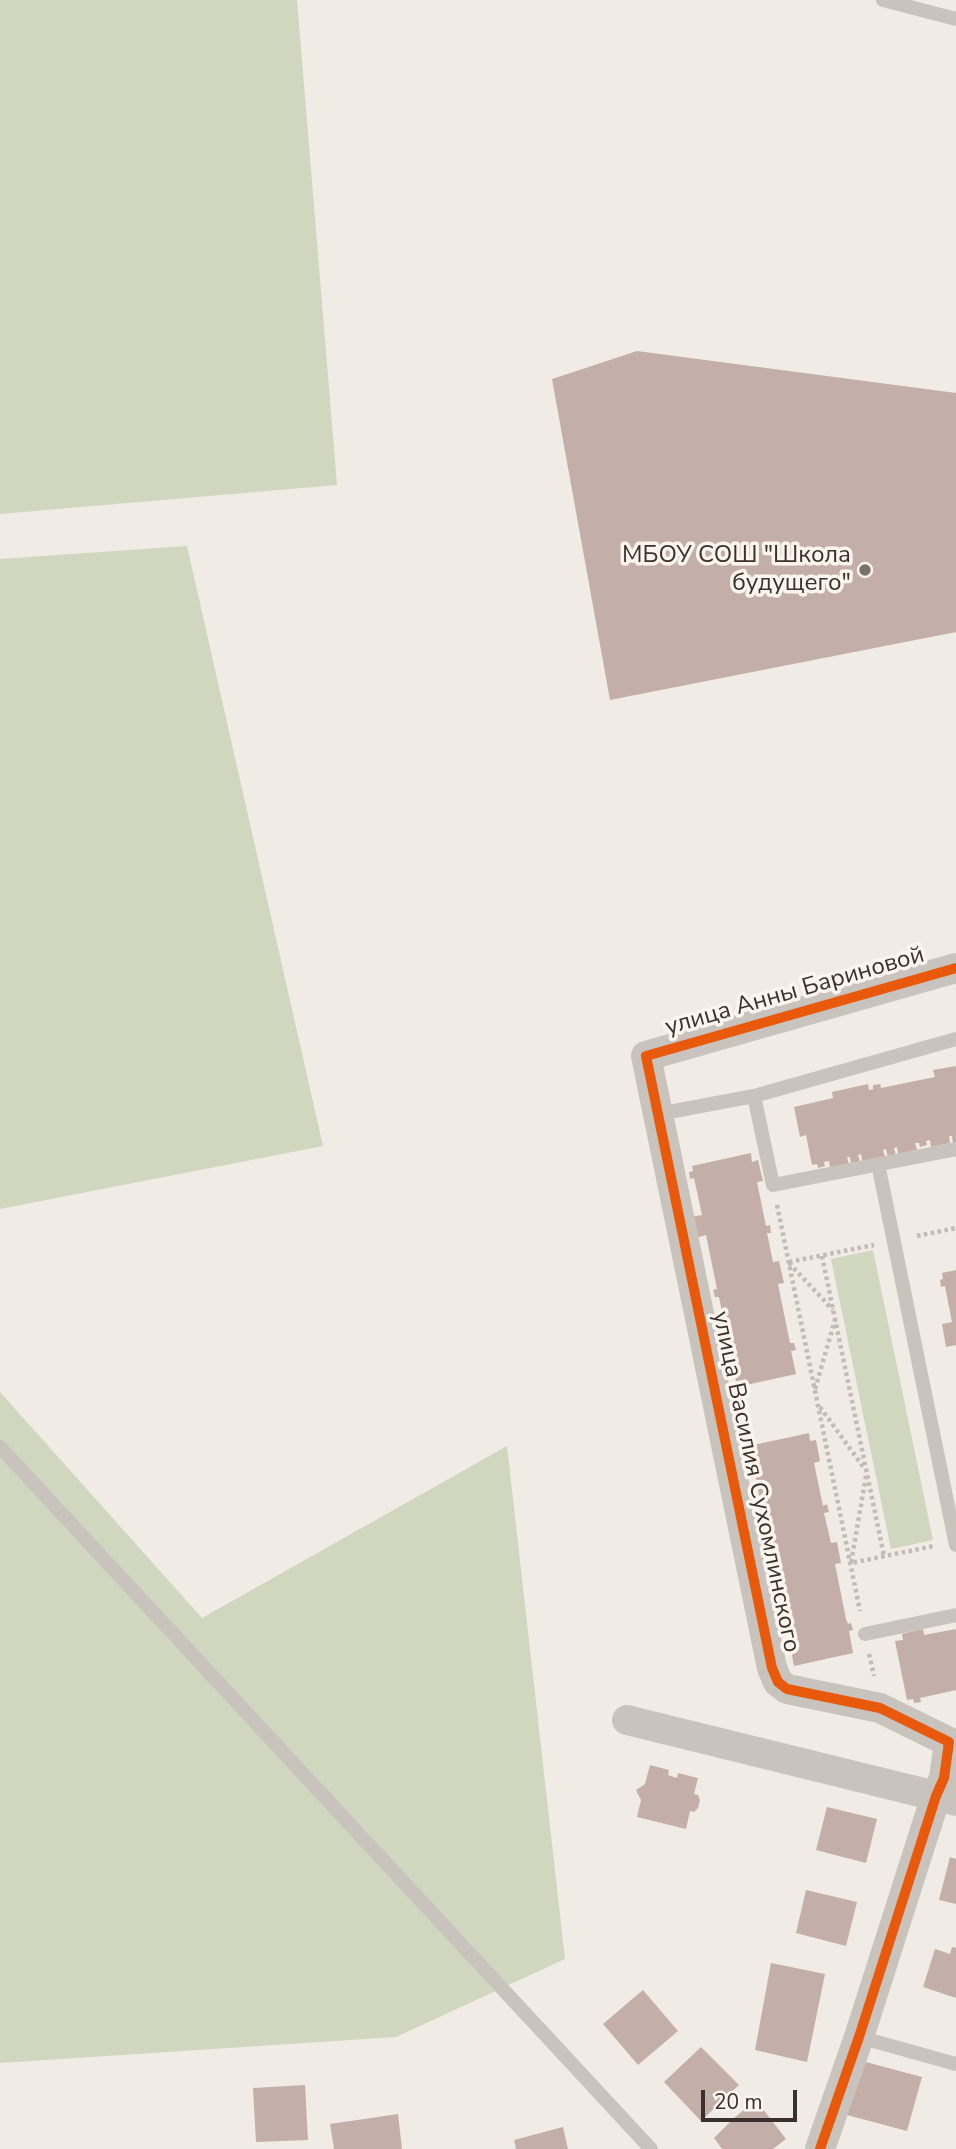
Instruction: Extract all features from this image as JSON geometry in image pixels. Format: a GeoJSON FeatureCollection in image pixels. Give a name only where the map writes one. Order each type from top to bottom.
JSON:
{"type":"FeatureCollection","features":[{"type":"Feature","properties":{"kind":"street","name":"улица Анны Бариновой"},"geometry":{"type":"LineString","coordinates":[[646,1056],[956,968]]}},
{"type":"Feature","properties":{"kind":"street","name":"улица Василия Сухомлинского"},"geometry":{"type":"LineString","coordinates":[[646,1056],[772,1668],[778,1682],[788,1689],[880,1708],[953,1743],[944,1778],[946,1798],[820,2149]]}},
{"type":"Feature","properties":{"kind":"street"},"geometry":{"type":"LineString","coordinates":[[627,1720],[946,1798]]}},
{"type":"Feature","properties":{"kind":"lane"},"geometry":{"type":"LineString","coordinates":[[883,0],[956,19]]}},
{"type":"Feature","properties":{"kind":"lane"},"geometry":{"type":"LineString","coordinates":[[658,1114],[754,1096],[956,1039]]}},
{"type":"Feature","properties":{"kind":"lane"},"geometry":{"type":"LineString","coordinates":[[754,1096],[773,1185],[956,1149]]}},
{"type":"Feature","properties":{"kind":"lane"},"geometry":{"type":"LineString","coordinates":[[878,1164],[956,1543]]}},
{"type":"Feature","properties":{"kind":"lane"},"geometry":{"type":"LineString","coordinates":[[0,1447],[651,2149]]}},
{"type":"Feature","properties":{"kind":"lane"},"geometry":{"type":"LineString","coordinates":[[865,1634],[956,1615]]}},
{"type":"Feature","properties":{"kind":"lane"},"geometry":{"type":"LineString","coordinates":[[859,2037],[956,2064]]}},
{"type":"Feature","properties":{"kind":"path"},"geometry":{"type":"LineString","coordinates":[[773,1185],[880,1708]]}},
{"type":"Feature","properties":{"kind":"path"},"geometry":{"type":"LineString","coordinates":[[822,1256],[884,1556]]}},
{"type":"Feature","properties":{"kind":"path"},"geometry":{"type":"LineString","coordinates":[[789,1262],[834,1311]]}},
{"type":"Feature","properties":{"kind":"path"},"geometry":{"type":"LineString","coordinates":[[815,1390],[835,1320]]}},
{"type":"Feature","properties":{"kind":"path"},"geometry":{"type":"LineString","coordinates":[[818,1403],[866,1471],[850,1563]]}},
{"type":"Feature","properties":{"kind":"path"},"geometry":{"type":"LineString","coordinates":[[850,1563],[956,1543]]}},
{"type":"Feature","properties":{"kind":"green space"},"geometry":{"type":"Polygon","coordinates":[[[0,0],[297,0],[337,485],[0,514],[0,0]]]}},
{"type":"Feature","properties":{"kind":"green space"},"geometry":{"type":"Polygon","coordinates":[[[187,546],[323,1146],[0,1209],[0,559],[187,546]]]}},
{"type":"Feature","properties":{"kind":"green space"},"geometry":{"type":"Polygon","coordinates":[[[873,1250],[933,1540],[891,1549],[831,1259],[873,1250]]]}},
{"type":"Feature","properties":{"kind":"green space"},"geometry":{"type":"Polygon","coordinates":[[[0,1392],[202,1618],[507,1446],[565,1959],[396,2037],[0,2063],[0,1392]]]}},
{"type":"Feature","properties":{"kind":"building"},"geometry":{"type":"Polygon","coordinates":[[[637,351],[956,393],[956,632],[610,700],[552,379],[637,351]]]}},
{"type":"Feature","properties":{"kind":"building"},"geometry":{"type":"Polygon","coordinates":[[[956,1066],[956,1143],[953,1144],[952,1136],[949,1136],[950,1143],[931,1147],[930,1140],[926,1141],[927,1145],[920,1147],[919,1143],[915,1143],[917,1150],[898,1154],[897,1147],[894,1148],[896,1156],[888,1158],[886,1149],[883,1150],[886,1160],[863,1165],[861,1154],[858,1155],[860,1162],[851,1163],[850,1157],[847,1157],[849,1164],[830,1168],[829,1161],[818,1168],[817,1164],[812,1165],[806,1135],[800,1137],[794,1107],[833,1098],[832,1092],[868,1084],[869,1090],[873,1089],[873,1085],[880,1084],[881,1088],[935,1077],[933,1070],[956,1066]]]}},
{"type":"Feature","properties":{"kind":"building"},"geometry":{"type":"Polygon","coordinates":[[[751,1153],[752,1162],[758,1160],[763,1181],[757,1182],[766,1226],[770,1225],[771,1233],[767,1233],[773,1262],[779,1261],[784,1283],[778,1284],[790,1343],[794,1343],[796,1350],[791,1351],[796,1374],[737,1387],[731,1354],[720,1356],[715,1335],[726,1332],[719,1297],[715,1297],[713,1290],[717,1289],[706,1235],[695,1238],[691,1217],[702,1215],[694,1178],[690,1179],[689,1172],[693,1171],[692,1166],[751,1153]]]}},
{"type":"Feature","properties":{"kind":"building"},"geometry":{"type":"Polygon","coordinates":[[[956,1270],[956,1345],[946,1347],[942,1324],[952,1322],[945,1286],[941,1287],[940,1280],[943,1279],[942,1273],[956,1270]]]}},
{"type":"Feature","properties":{"kind":"building"},"geometry":{"type":"Polygon","coordinates":[[[809,1433],[810,1441],[816,1440],[820,1461],[814,1463],[823,1506],[827,1504],[829,1512],[824,1513],[831,1543],[837,1542],[841,1563],[835,1564],[846,1619],[853,1630],[849,1631],[853,1653],[794,1666],[788,1634],[778,1636],[773,1614],[783,1613],[776,1576],[772,1577],[771,1571],[775,1569],[763,1515],[753,1517],[749,1496],[759,1494],[752,1458],[748,1459],[747,1452],[750,1451],[749,1446],[809,1433]]]}},
{"type":"Feature","properties":{"kind":"building"},"geometry":{"type":"Polygon","coordinates":[[[923,1629],[924,1635],[956,1629],[956,1690],[920,1698],[921,1702],[914,1703],[913,1699],[907,1700],[895,1641],[903,1640],[902,1634],[923,1629]]]}},
{"type":"Feature","properties":{"kind":"building"},"geometry":{"type":"Polygon","coordinates":[[[650,1765],[669,1770],[668,1775],[677,1778],[678,1773],[698,1778],[694,1794],[698,1795],[700,1800],[698,1808],[694,1812],[690,1811],[686,1829],[637,1817],[641,1800],[636,1790],[645,1784],[650,1765]]]}},
{"type":"Feature","properties":{"kind":"building"},"geometry":{"type":"Polygon","coordinates":[[[827,1807],[877,1819],[866,1863],[816,1850],[827,1807]]]}},
{"type":"Feature","properties":{"kind":"building"},"geometry":{"type":"Polygon","coordinates":[[[950,1857],[956,1859],[956,1904],[939,1900],[950,1857]]]}},
{"type":"Feature","properties":{"kind":"building"},"geometry":{"type":"Polygon","coordinates":[[[806,1890],[857,1902],[846,1946],[796,1933],[806,1890]]]}},
{"type":"Feature","properties":{"kind":"building"},"geometry":{"type":"Polygon","coordinates":[[[952,1947],[956,1948],[956,1998],[923,1987],[935,1949],[950,1954],[952,1947]]]}},
{"type":"Feature","properties":{"kind":"building"},"geometry":{"type":"Polygon","coordinates":[[[771,1963],[825,1974],[807,2062],[755,2050],[771,1963]]]}},
{"type":"Feature","properties":{"kind":"building"},"geometry":{"type":"Polygon","coordinates":[[[643,1990],[678,2031],[638,2065],[603,2024],[643,1990]]]}},
{"type":"Feature","properties":{"kind":"building"},"geometry":{"type":"Polygon","coordinates":[[[701,2047],[739,2085],[701,2121],[664,2082],[701,2047]]]}},
{"type":"Feature","properties":{"kind":"building"},"geometry":{"type":"Polygon","coordinates":[[[862,2061],[922,2077],[907,2131],[847,2115],[862,2061]]]}},
{"type":"Feature","properties":{"kind":"building"},"geometry":{"type":"Polygon","coordinates":[[[305,2085],[308,2140],[256,2142],[253,2088],[305,2085]]]}},
{"type":"Feature","properties":{"kind":"building"},"geometry":{"type":"Polygon","coordinates":[[[756,2100],[786,2139],[773,2149],[722,2149],[714,2138],[756,2100]]]}},
{"type":"Feature","properties":{"kind":"building"},"geometry":{"type":"Polygon","coordinates":[[[398,2114],[402,2149],[334,2149],[330,2124],[398,2114]]]}},
{"type":"Feature","properties":{"kind":"building"},"geometry":{"type":"Polygon","coordinates":[[[563,2127],[568,2149],[516,2149],[514,2140],[563,2127]]]}},
{"type":"Feature","properties":{"kind":"cycle path"},"geometry":{"type":"LineString","coordinates":[[820,2149],[944,1778],[949,1742],[880,1708],[787,1689],[778,1682],[772,1668],[646,1056],[956,968]]}},
{"type":"Feature","properties":{"kind":"place","name":"МБОУ СОШ \"Школа будущего\""},"geometry":{"type":"Point","coordinates":[865,570]}}]}
